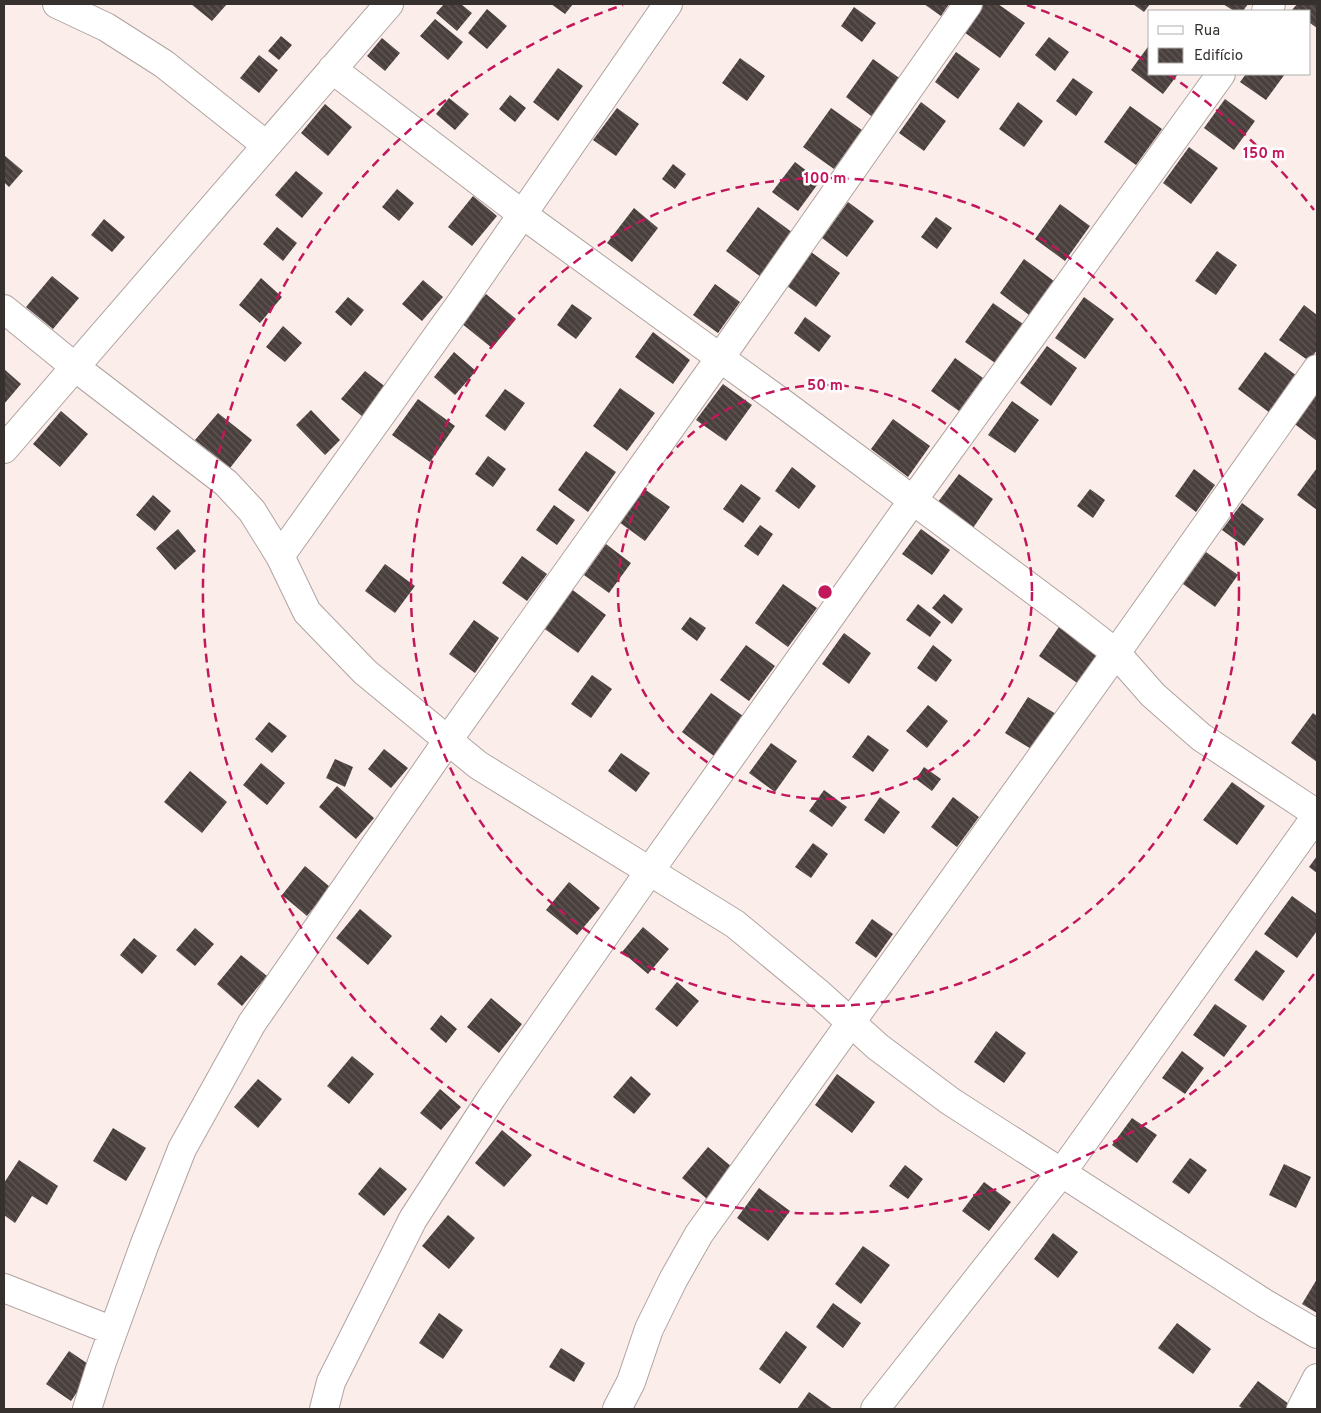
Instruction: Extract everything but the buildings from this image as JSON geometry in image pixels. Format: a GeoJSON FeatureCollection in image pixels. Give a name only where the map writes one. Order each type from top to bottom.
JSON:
{"type":"FeatureCollection","features":[{"type":"Feature","properties":{"kind":"street"},"geometry":{"type":"LineString","coordinates":[[57,4],[106,27],[164,64],[266,145]]}},
{"type":"Feature","properties":{"kind":"street"},"geometry":{"type":"LineString","coordinates":[[4,449],[389,4]]}},
{"type":"Feature","properties":{"kind":"street"},"geometry":{"type":"LineString","coordinates":[[280,556],[463,300],[668,4]]}},
{"type":"Feature","properties":{"kind":"street"},"geometry":{"type":"LineString","coordinates":[[87,1409],[144,1246],[182,1149],[252,1023],[448,740],[720,358],[968,4]]}},
{"type":"Feature","properties":{"kind":"street"},"geometry":{"type":"LineString","coordinates":[[332,68],[522,214],[913,500],[1116,653],[1153,695],[1201,737],[1317,814],[1062,1172],[875,1409]]}},
{"type":"Feature","properties":{"kind":"street"},"geometry":{"type":"LineString","coordinates":[[324,1409],[331,1382],[413,1219],[492,1096],[913,500],[1220,75]]}},
{"type":"Feature","properties":{"kind":"street"},"geometry":{"type":"LineString","coordinates":[[4,309],[75,367],[226,483],[252,511],[280,556],[306,612],[365,672],[478,765],[735,924],[817,992],[878,1047],[950,1101],[1264,1303],[1317,1334]]}},
{"type":"Feature","properties":{"kind":"street"},"geometry":{"type":"LineString","coordinates":[[617,1409],[631,1382],[649,1329],[698,1234],[1317,370]]}},
{"type":"Feature","properties":{"kind":"street"},"geometry":{"type":"LineString","coordinates":[[4,1288],[113,1331]]}},
{"type":"Feature","properties":{"kind":"street"},"geometry":{"type":"LineString","coordinates":[[1301,1409],[1317,1378]]}}]}
